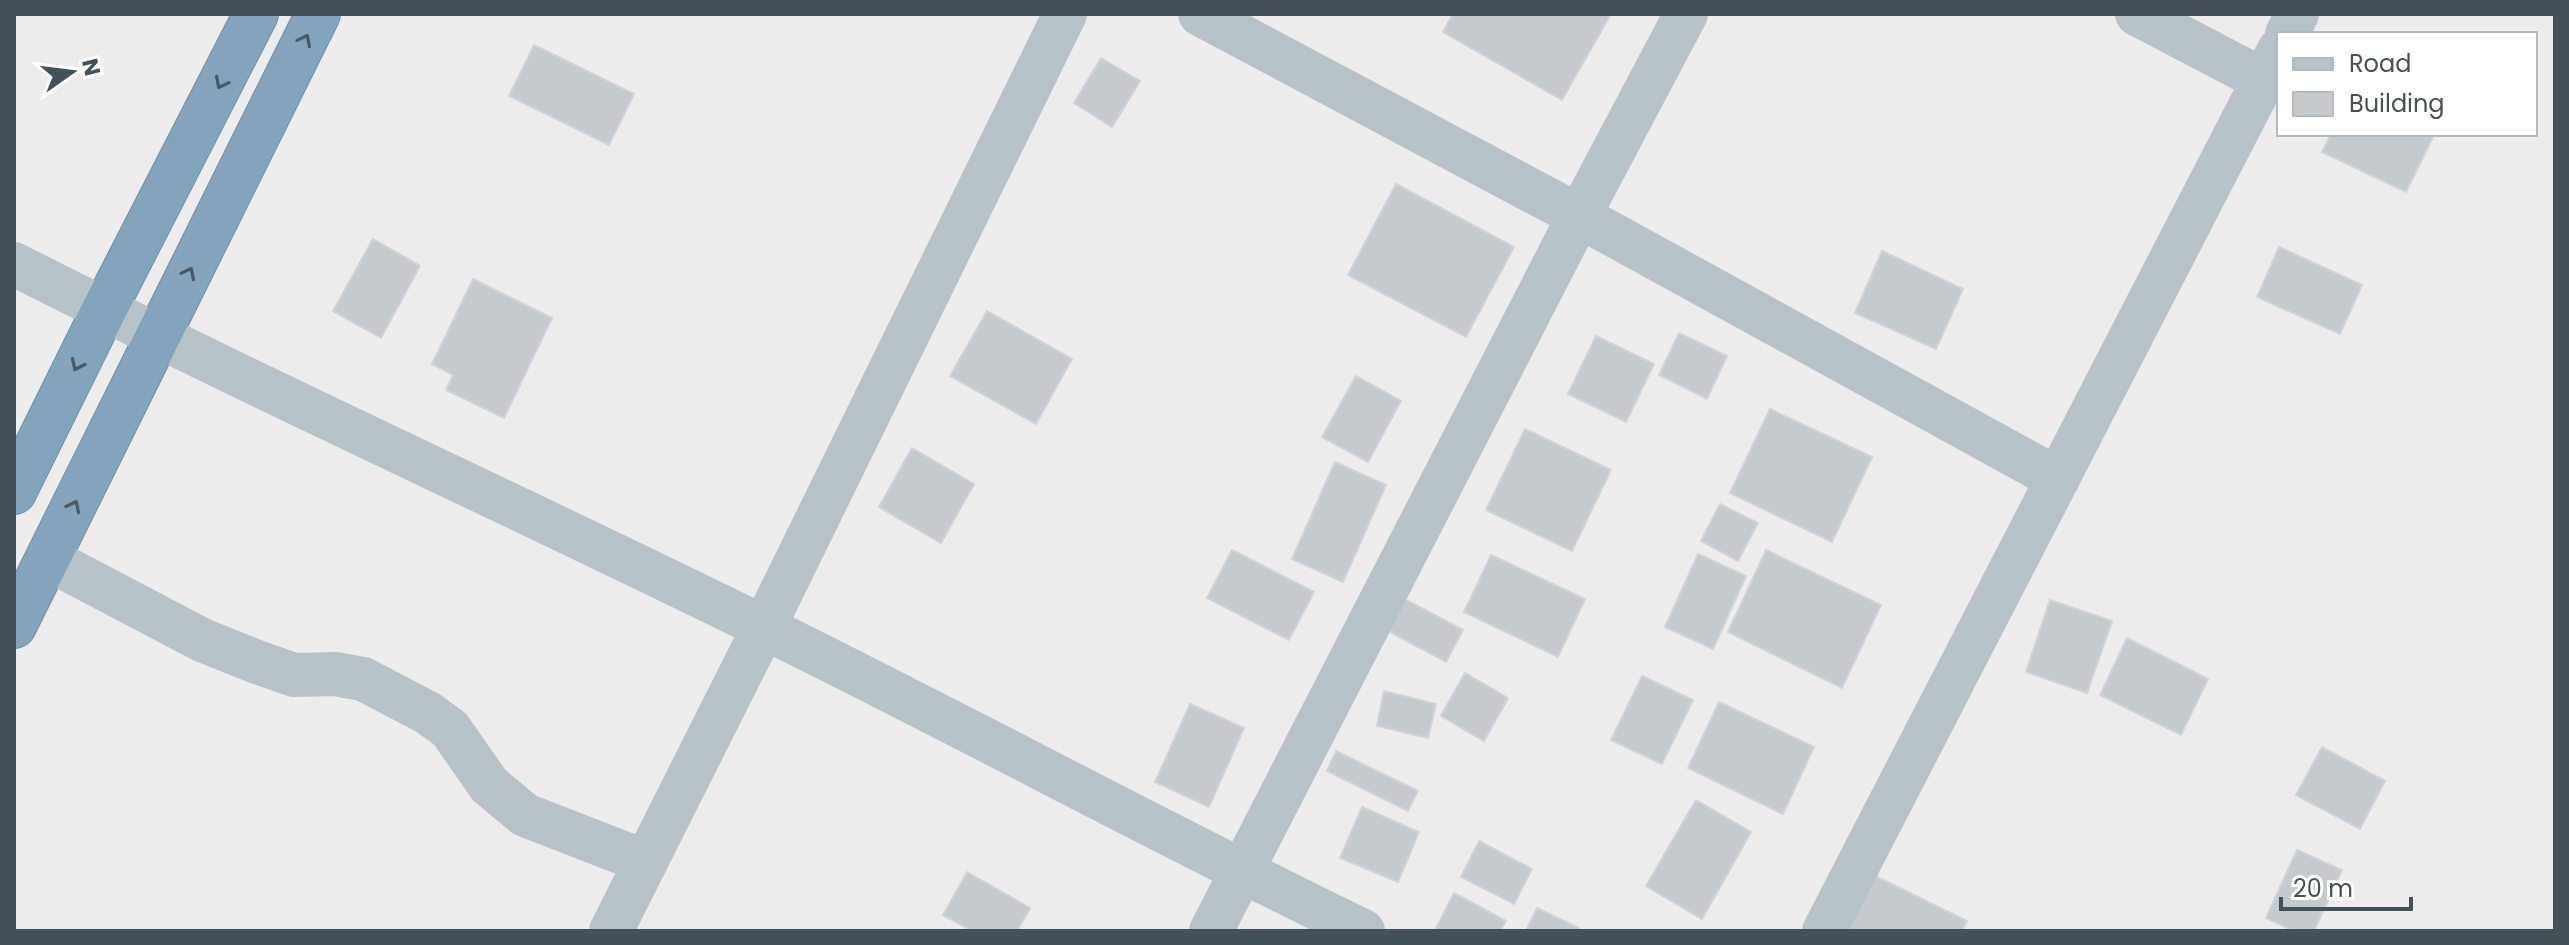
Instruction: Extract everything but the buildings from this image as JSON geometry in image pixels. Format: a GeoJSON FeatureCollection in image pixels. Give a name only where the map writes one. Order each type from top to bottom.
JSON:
{"type":"FeatureCollection","features":[{"type":"Feature","properties":{"kind":"highway"},"geometry":{"type":"LineString","coordinates":[[14,492],[256,14]]}},
{"type":"Feature","properties":{"kind":"highway"},"geometry":{"type":"LineString","coordinates":[[14,626],[318,14]]}},
{"type":"Feature","properties":{"kind":"street"},"geometry":{"type":"LineString","coordinates":[[611,931],[1065,14]]}},
{"type":"Feature","properties":{"kind":"street"},"geometry":{"type":"LineString","coordinates":[[1200,14],[1579,216],[2058,479]]}},
{"type":"Feature","properties":{"kind":"street"},"geometry":{"type":"LineString","coordinates":[[1211,931],[1686,14]]}},
{"type":"Feature","properties":{"kind":"street"},"geometry":{"type":"LineString","coordinates":[[1824,931],[2271,65],[2137,14]]}},
{"type":"Feature","properties":{"kind":"street"},"geometry":{"type":"LineString","coordinates":[[2288,32],[2297,14]]}},
{"type":"Feature","properties":{"kind":"street"},"geometry":{"type":"LineString","coordinates":[[14,264],[157,336],[764,627],[1241,872],[1363,931]]}},
{"type":"Feature","properties":{"kind":"street"},"geometry":{"type":"LineString","coordinates":[[48,559],[202,640],[257,662],[294,675],[335,674],[363,679],[428,713],[450,729],[489,785],[525,815],[646,862]]}}]}
